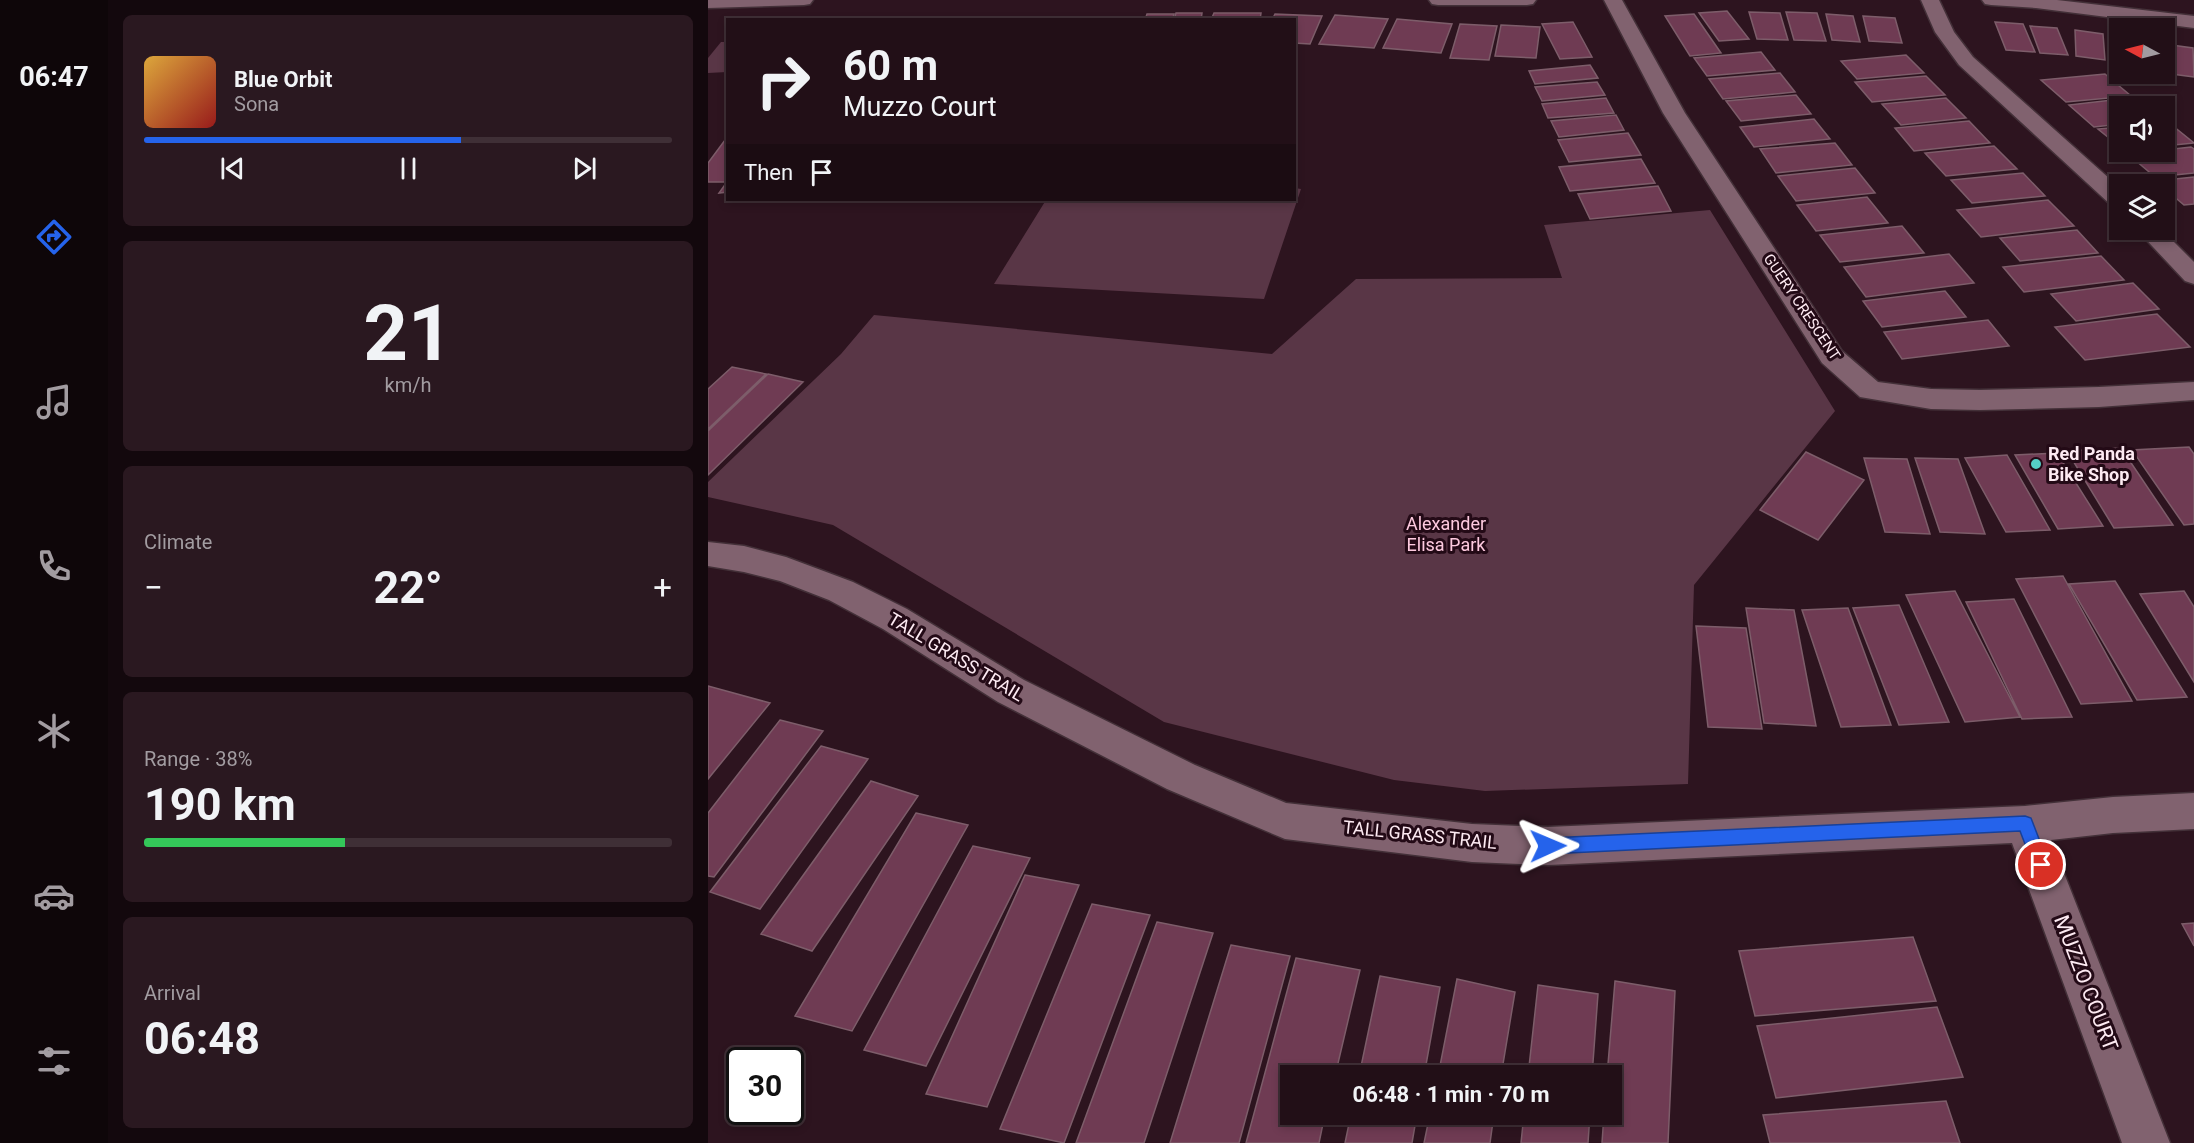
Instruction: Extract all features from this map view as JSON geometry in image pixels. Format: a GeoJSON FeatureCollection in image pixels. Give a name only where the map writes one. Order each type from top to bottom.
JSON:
{"type":"FeatureCollection","features":[{"type":"Feature","properties":{"kind":"street"},"geometry":{"type":"LineString","coordinates":[[708,3],[804,0]]}},
{"type":"Feature","properties":{"kind":"street"},"geometry":{"type":"LineString","coordinates":[[1438,0],[1527,0]]}},
{"type":"Feature","properties":{"kind":"street","name":"GUERY CRESCENT"},"geometry":{"type":"LineString","coordinates":[[1613,0],[1674,113],[1832,357],[1870,390],[1931,399],[1980,400],[2194,391]]}},
{"type":"Feature","properties":{"kind":"street"},"geometry":{"type":"LineString","coordinates":[[1930,0],[1938,24],[1947,39],[1966,61],[2109,191]]}},
{"type":"Feature","properties":{"kind":"street"},"geometry":{"type":"LineString","coordinates":[[1991,0],[2036,3],[2194,22]]}},
{"type":"Feature","properties":{"kind":"street"},"geometry":{"type":"LineString","coordinates":[[2159,240],[2194,276]]}},
{"type":"Feature","properties":{"kind":"street","name":"TALL GRASS TRAIL"},"geometry":{"type":"LineString","coordinates":[[710,558],[744,559],[786,570],[841,591],[904,625],[1011,691],[1181,777],[1285,821],[1472,843],[1548,846],[2025,824],[2194,811]]}},
{"type":"Feature","properties":{"kind":"street","name":"MUZZO COURT"},"geometry":{"type":"LineString","coordinates":[[2025,824],[2146,1143]]}},
{"type":"Feature","properties":{"kind":"green space"},"geometry":{"type":"Polygon","coordinates":[[[721,42],[726,42],[726,72],[708,73],[708,58],[721,42]]]}},
{"type":"Feature","properties":{"kind":"green space"},"geometry":{"type":"Polygon","coordinates":[[[1296,188],[1301,189],[1264,299],[994,284],[1045,201],[1296,201],[1296,188]]]}},
{"type":"Feature","properties":{"kind":"green space","name":"Alexander Elisa Park"},"geometry":{"type":"Polygon","coordinates":[[[1710,210],[1835,411],[1694,585],[1688,784],[1485,791],[1394,780],[1164,722],[833,525],[708,497],[708,482],[841,354],[874,315],[1272,354],[1356,279],[1562,278],[1544,225],[1710,210]]]}},
{"type":"Feature","properties":{"kind":"building"},"geometry":{"type":"Polygon","coordinates":[[[1727,11],[1749,39],[1719,41],[1699,13],[1727,11]]]}},
{"type":"Feature","properties":{"kind":"building"},"geometry":{"type":"Polygon","coordinates":[[[1749,12],[1780,13],[1788,40],[1757,39],[1749,12]]]}},
{"type":"Feature","properties":{"kind":"building"},"geometry":{"type":"Polygon","coordinates":[[[1786,12],[1817,13],[1826,41],[1794,40],[1786,12]]]}},
{"type":"Feature","properties":{"kind":"building"},"geometry":{"type":"Polygon","coordinates":[[[1176,13],[1202,13],[1201,18],[1175,18],[1176,13]]]}},
{"type":"Feature","properties":{"kind":"building"},"geometry":{"type":"Polygon","coordinates":[[[1214,13],[1261,13],[1260,18],[1212,18],[1214,13]]]}},
{"type":"Feature","properties":{"kind":"building"},"geometry":{"type":"Polygon","coordinates":[[[1147,14],[1174,14],[1173,18],[1146,18],[1147,14]]]}},
{"type":"Feature","properties":{"kind":"building"},"geometry":{"type":"Polygon","coordinates":[[[1275,14],[1322,16],[1310,44],[1296,43],[1296,18],[1273,18],[1275,14]]]}},
{"type":"Feature","properties":{"kind":"building"},"geometry":{"type":"Polygon","coordinates":[[[1694,14],[1721,53],[1690,56],[1665,16],[1694,14]]]}},
{"type":"Feature","properties":{"kind":"building"},"geometry":{"type":"Polygon","coordinates":[[[1826,14],[1853,16],[1860,42],[1832,40],[1826,14]]]}},
{"type":"Feature","properties":{"kind":"building"},"geometry":{"type":"Polygon","coordinates":[[[1335,15],[1388,19],[1374,48],[1319,44],[1335,15]]]}},
{"type":"Feature","properties":{"kind":"building"},"geometry":{"type":"Polygon","coordinates":[[[1863,16],[1895,18],[1902,43],[1869,41],[1863,16]]]}},
{"type":"Feature","properties":{"kind":"building"},"geometry":{"type":"Polygon","coordinates":[[[1397,19],[1452,24],[1441,53],[1383,48],[1397,19]]]}},
{"type":"Feature","properties":{"kind":"building"},"geometry":{"type":"Polygon","coordinates":[[[1573,22],[1592,57],[1560,59],[1542,24],[1573,22]]]}},
{"type":"Feature","properties":{"kind":"building"},"geometry":{"type":"Polygon","coordinates":[[[1995,22],[2023,24],[2035,52],[2006,50],[1995,22]]]}},
{"type":"Feature","properties":{"kind":"building"},"geometry":{"type":"Polygon","coordinates":[[[1460,24],[1497,26],[1489,60],[1450,58],[1460,24]]]}},
{"type":"Feature","properties":{"kind":"building"},"geometry":{"type":"Polygon","coordinates":[[[1501,25],[1540,27],[1536,58],[1495,56],[1501,25]]]}},
{"type":"Feature","properties":{"kind":"building"},"geometry":{"type":"Polygon","coordinates":[[[2030,26],[2057,28],[2068,55],[2040,53],[2030,26]]]}},
{"type":"Feature","properties":{"kind":"building"},"geometry":{"type":"Polygon","coordinates":[[[2075,30],[2103,34],[2105,60],[2076,56],[2075,30]]]}},
{"type":"Feature","properties":{"kind":"building"},"geometry":{"type":"Polygon","coordinates":[[[2175,46],[2193,48],[2194,77],[2175,74],[2175,46]]]}},
{"type":"Feature","properties":{"kind":"building"},"geometry":{"type":"Polygon","coordinates":[[[1761,52],[1775,70],[1707,76],[1694,58],[1761,52]]]}},
{"type":"Feature","properties":{"kind":"building"},"geometry":{"type":"Polygon","coordinates":[[[1906,55],[1924,73],[1857,79],[1841,61],[1906,55]]]}},
{"type":"Feature","properties":{"kind":"building"},"geometry":{"type":"Polygon","coordinates":[[[1590,65],[1598,78],[1535,84],[1529,71],[1590,65]]]}},
{"type":"Feature","properties":{"kind":"building"},"geometry":{"type":"Polygon","coordinates":[[[1780,73],[1795,92],[1723,99],[1709,79],[1780,73]]]}},
{"type":"Feature","properties":{"kind":"building"},"geometry":{"type":"Polygon","coordinates":[[[2105,74],[2109,77],[2109,84],[2117,84],[2131,96],[2109,96],[2109,98],[2066,102],[2041,80],[2105,74]]]}},
{"type":"Feature","properties":{"kind":"building"},"geometry":{"type":"Polygon","coordinates":[[[1926,76],[1945,95],[1872,102],[1855,82],[1926,76]]]}},
{"type":"Feature","properties":{"kind":"building"},"geometry":{"type":"Polygon","coordinates":[[[1597,82],[1605,95],[1542,101],[1535,87],[1597,82]]]}},
{"type":"Feature","properties":{"kind":"building"},"geometry":{"type":"Polygon","coordinates":[[[1796,95],[1811,114],[1741,121],[1726,101],[1796,95]]]}},
{"type":"Feature","properties":{"kind":"building"},"geometry":{"type":"Polygon","coordinates":[[[1606,98],[1614,113],[1548,118],[1542,104],[1606,98]]]}},
{"type":"Feature","properties":{"kind":"building"},"geometry":{"type":"Polygon","coordinates":[[[1946,98],[1966,118],[1901,125],[1882,104],[1946,98]]]}},
{"type":"Feature","properties":{"kind":"building"},"geometry":{"type":"Polygon","coordinates":[[[2109,100],[2109,125],[2094,127],[2069,105],[2109,100]]]}},
{"type":"Feature","properties":{"kind":"building"},"geometry":{"type":"Polygon","coordinates":[[[1616,115],[1624,130],[1559,137],[1551,121],[1616,115]]]}},
{"type":"Feature","properties":{"kind":"building"},"geometry":{"type":"Polygon","coordinates":[[[1814,119],[1830,139],[1754,147],[1740,127],[1814,119]]]}},
{"type":"Feature","properties":{"kind":"building"},"geometry":{"type":"Polygon","coordinates":[[[1969,121],[1990,143],[1914,151],[1895,128],[1969,121]]]}},
{"type":"Feature","properties":{"kind":"building"},"geometry":{"type":"Polygon","coordinates":[[[2109,128],[2109,138],[2098,129],[2109,128]]]}},
{"type":"Feature","properties":{"kind":"building"},"geometry":{"type":"Polygon","coordinates":[[[2175,128],[2194,143],[2175,145],[2175,128]]]}},
{"type":"Feature","properties":{"kind":"building"},"geometry":{"type":"Polygon","coordinates":[[[1628,133],[1641,155],[1569,162],[1558,140],[1628,133]]]}},
{"type":"Feature","properties":{"kind":"building"},"geometry":{"type":"Polygon","coordinates":[[[726,139],[726,182],[708,182],[708,163],[726,139]]]}},
{"type":"Feature","properties":{"kind":"building"},"geometry":{"type":"Polygon","coordinates":[[[1835,143],[1852,165],[1776,173],[1760,149],[1835,143]]]}},
{"type":"Feature","properties":{"kind":"building"},"geometry":{"type":"Polygon","coordinates":[[[1994,146],[2017,169],[1946,176],[1925,153],[1994,146]]]}},
{"type":"Feature","properties":{"kind":"building"},"geometry":{"type":"Polygon","coordinates":[[[2191,147],[2194,149],[2194,173],[2151,174],[2137,162],[2175,162],[2175,149],[2191,147]]]}},
{"type":"Feature","properties":{"kind":"building"},"geometry":{"type":"Polygon","coordinates":[[[1641,159],[1655,183],[1570,191],[1559,167],[1641,159]]]}},
{"type":"Feature","properties":{"kind":"building"},"geometry":{"type":"Polygon","coordinates":[[[1855,168],[1875,193],[1796,201],[1778,176],[1855,168]]]}},
{"type":"Feature","properties":{"kind":"building"},"geometry":{"type":"Polygon","coordinates":[[[2023,173],[2045,196],[1972,203],[1951,180],[2023,173]]]}},
{"type":"Feature","properties":{"kind":"building"},"geometry":{"type":"Polygon","coordinates":[[[2194,177],[2194,204],[2184,205],[2175,197],[2175,179],[2194,177]]]}},
{"type":"Feature","properties":{"kind":"building"},"geometry":{"type":"Polygon","coordinates":[[[726,183],[726,192],[719,193],[726,183]]]}},
{"type":"Feature","properties":{"kind":"building"},"geometry":{"type":"Polygon","coordinates":[[[1658,186],[1671,211],[1590,219],[1578,194],[1658,186]]]}},
{"type":"Feature","properties":{"kind":"building"},"geometry":{"type":"Polygon","coordinates":[[[1867,197],[1888,223],[1816,231],[1797,205],[1867,197]]]}},
{"type":"Feature","properties":{"kind":"building"},"geometry":{"type":"Polygon","coordinates":[[[2048,200],[2074,226],[1981,237],[1957,210],[2048,200]]]}},
{"type":"Feature","properties":{"kind":"building"},"geometry":{"type":"Polygon","coordinates":[[[1902,226],[1924,253],[1840,262],[1820,235],[1902,226]]]}},
{"type":"Feature","properties":{"kind":"building"},"geometry":{"type":"Polygon","coordinates":[[[2077,230],[2098,253],[2020,261],[2000,238],[2077,230]]]}},
{"type":"Feature","properties":{"kind":"building"},"geometry":{"type":"Polygon","coordinates":[[[1949,254],[1974,283],[1866,297],[1844,267],[1949,254]]]}},
{"type":"Feature","properties":{"kind":"building"},"geometry":{"type":"Polygon","coordinates":[[[2101,256],[2124,280],[2024,292],[2003,267],[2101,256]]]}},
{"type":"Feature","properties":{"kind":"building"},"geometry":{"type":"Polygon","coordinates":[[[2133,283],[2159,309],[2076,321],[2051,294],[2133,283]]]}},
{"type":"Feature","properties":{"kind":"building"},"geometry":{"type":"Polygon","coordinates":[[[1945,291],[1966,317],[1882,327],[1863,301],[1945,291]]]}},
{"type":"Feature","properties":{"kind":"building"},"geometry":{"type":"Polygon","coordinates":[[[2157,314],[2190,347],[2085,360],[2055,327],[2157,314]]]}},
{"type":"Feature","properties":{"kind":"building"},"geometry":{"type":"Polygon","coordinates":[[[1988,320],[2009,346],[1902,359],[1884,332],[1988,320]]]}},
{"type":"Feature","properties":{"kind":"building"},"geometry":{"type":"Polygon","coordinates":[[[732,367],[766,374],[708,429],[708,389],[732,367]]]}},
{"type":"Feature","properties":{"kind":"building"},"geometry":{"type":"Polygon","coordinates":[[[768,374],[803,382],[708,475],[708,431],[768,374]]]}},
{"type":"Feature","properties":{"kind":"building"},"geometry":{"type":"Polygon","coordinates":[[[2189,447],[2194,454],[2194,524],[2184,525],[2132,450],[2189,447]]]}},
{"type":"Feature","properties":{"kind":"building"},"geometry":{"type":"Polygon","coordinates":[[[2121,448],[2173,525],[2114,528],[2067,451],[2121,448]]]}},
{"type":"Feature","properties":{"kind":"building"},"geometry":{"type":"Polygon","coordinates":[[[1806,452],[1864,480],[1818,540],[1760,510],[1806,452]]]}},
{"type":"Feature","properties":{"kind":"building"},"geometry":{"type":"Polygon","coordinates":[[[2057,453],[2103,526],[2058,529],[2015,455],[2057,453]]]}},
{"type":"Feature","properties":{"kind":"building"},"geometry":{"type":"Polygon","coordinates":[[[2007,455],[2050,530],[2006,532],[1965,458],[2007,455]]]}},
{"type":"Feature","properties":{"kind":"building"},"geometry":{"type":"Polygon","coordinates":[[[1864,458],[1907,459],[1930,534],[1885,532],[1864,458]]]}},
{"type":"Feature","properties":{"kind":"building"},"geometry":{"type":"Polygon","coordinates":[[[1915,458],[1958,459],[1985,534],[1940,532],[1915,458]]]}},
{"type":"Feature","properties":{"kind":"building"},"geometry":{"type":"Polygon","coordinates":[[[2063,576],[2132,701],[2081,704],[2016,579],[2063,576]]]}},
{"type":"Feature","properties":{"kind":"building"},"geometry":{"type":"Polygon","coordinates":[[[2115,581],[2187,697],[2137,700],[2069,584],[2115,581]]]}},
{"type":"Feature","properties":{"kind":"building"},"geometry":{"type":"Polygon","coordinates":[[[1955,591],[2020,717],[1965,722],[1906,595],[1955,591]]]}},
{"type":"Feature","properties":{"kind":"building"},"geometry":{"type":"Polygon","coordinates":[[[2184,591],[2194,607],[2194,682],[2140,594],[2184,591]]]}},
{"type":"Feature","properties":{"kind":"building"},"geometry":{"type":"Polygon","coordinates":[[[2014,599],[2072,717],[2022,719],[1966,602],[2014,599]]]}},
{"type":"Feature","properties":{"kind":"building"},"geometry":{"type":"Polygon","coordinates":[[[1899,605],[1949,722],[1899,725],[1853,608],[1899,605]]]}},
{"type":"Feature","properties":{"kind":"building"},"geometry":{"type":"Polygon","coordinates":[[[1746,608],[1794,610],[1816,726],[1764,723],[1746,608]]]}},
{"type":"Feature","properties":{"kind":"building"},"geometry":{"type":"Polygon","coordinates":[[[1848,608],[1891,725],[1841,727],[1802,610],[1848,608]]]}},
{"type":"Feature","properties":{"kind":"building"},"geometry":{"type":"Polygon","coordinates":[[[1696,626],[1746,628],[1762,729],[1708,727],[1696,626]]]}},
{"type":"Feature","properties":{"kind":"building"},"geometry":{"type":"Polygon","coordinates":[[[708,686],[770,703],[708,779],[708,686]]]}},
{"type":"Feature","properties":{"kind":"building"},"geometry":{"type":"Polygon","coordinates":[[[780,720],[823,731],[714,877],[708,876],[708,813],[780,720]]]}},
{"type":"Feature","properties":{"kind":"building"},"geometry":{"type":"Polygon","coordinates":[[[821,746],[868,759],[760,909],[710,892],[821,746]]]}},
{"type":"Feature","properties":{"kind":"building"},"geometry":{"type":"Polygon","coordinates":[[[871,781],[918,796],[812,951],[761,934],[871,781]]]}},
{"type":"Feature","properties":{"kind":"building"},"geometry":{"type":"Polygon","coordinates":[[[916,813],[968,825],[852,1031],[795,1016],[916,813]]]}},
{"type":"Feature","properties":{"kind":"building"},"geometry":{"type":"Polygon","coordinates":[[[973,846],[1030,858],[926,1066],[864,1050],[973,846]]]}},
{"type":"Feature","properties":{"kind":"building"},"geometry":{"type":"Polygon","coordinates":[[[1025,875],[1079,885],[987,1107],[926,1094],[1025,875]]]}},
{"type":"Feature","properties":{"kind":"building"},"geometry":{"type":"Polygon","coordinates":[[[1092,904],[1150,915],[1064,1143],[1000,1129],[1092,904]]]}},
{"type":"Feature","properties":{"kind":"building"},"geometry":{"type":"Polygon","coordinates":[[[1157,922],[1213,933],[1144,1143],[1076,1143],[1157,922]]]}},
{"type":"Feature","properties":{"kind":"building"},"geometry":{"type":"Polygon","coordinates":[[[2194,923],[2194,946],[2182,924],[2194,923]]]}},
{"type":"Feature","properties":{"kind":"building"},"geometry":{"type":"Polygon","coordinates":[[[1913,937],[1936,1001],[1755,1016],[1739,951],[1913,937]]]}},
{"type":"Feature","properties":{"kind":"building"},"geometry":{"type":"Polygon","coordinates":[[[1231,945],[1290,956],[1239,1143],[1170,1143],[1231,945]]]}},
{"type":"Feature","properties":{"kind":"building"},"geometry":{"type":"Polygon","coordinates":[[[1296,958],[1360,970],[1338,1065],[1280,1065],[1280,1125],[1323,1125],[1319,1143],[1246,1143],[1296,958]]]}},
{"type":"Feature","properties":{"kind":"building"},"geometry":{"type":"Polygon","coordinates":[[[1380,976],[1440,987],[1426,1065],[1361,1065],[1380,976]]]}},
{"type":"Feature","properties":{"kind":"building"},"geometry":{"type":"Polygon","coordinates":[[[1457,979],[1515,992],[1503,1065],[1440,1065],[1457,979]]]}},
{"type":"Feature","properties":{"kind":"building"},"geometry":{"type":"Polygon","coordinates":[[[1615,981],[1675,991],[1668,1143],[1602,1143],[1603,1125],[1622,1125],[1622,1065],[1608,1065],[1615,981]]]}},
{"type":"Feature","properties":{"kind":"building"},"geometry":{"type":"Polygon","coordinates":[[[1538,985],[1598,994],[1593,1065],[1529,1065],[1538,985]]]}},
{"type":"Feature","properties":{"kind":"building"},"geometry":{"type":"Polygon","coordinates":[[[1937,1007],[1963,1077],[1776,1098],[1757,1026],[1937,1007]]]}},
{"type":"Feature","properties":{"kind":"building"},"geometry":{"type":"Polygon","coordinates":[[[1946,1101],[1960,1143],[1770,1143],[1763,1115],[1946,1101]]]}},
{"type":"Feature","properties":{"kind":"building"},"geometry":{"type":"Polygon","coordinates":[[[1349,1125],[1415,1125],[1412,1143],[1345,1143],[1349,1125]]]}},
{"type":"Feature","properties":{"kind":"building"},"geometry":{"type":"Polygon","coordinates":[[[1428,1125],[1492,1125],[1490,1143],[1424,1143],[1428,1125]]]}},
{"type":"Feature","properties":{"kind":"building"},"geometry":{"type":"Polygon","coordinates":[[[1523,1125],[1589,1125],[1588,1143],[1521,1143],[1523,1125]]]}},
{"type":"Feature","properties":{"kind":"place","name":"Red Panda Bike Shop"},"geometry":{"type":"Point","coordinates":[2036,464]}},
{"type":"Feature","properties":{"kind":"route"},"geometry":{"type":"LineString","coordinates":[[1548,846],[1679,842],[2025,824],[2041,865]]}}]}
